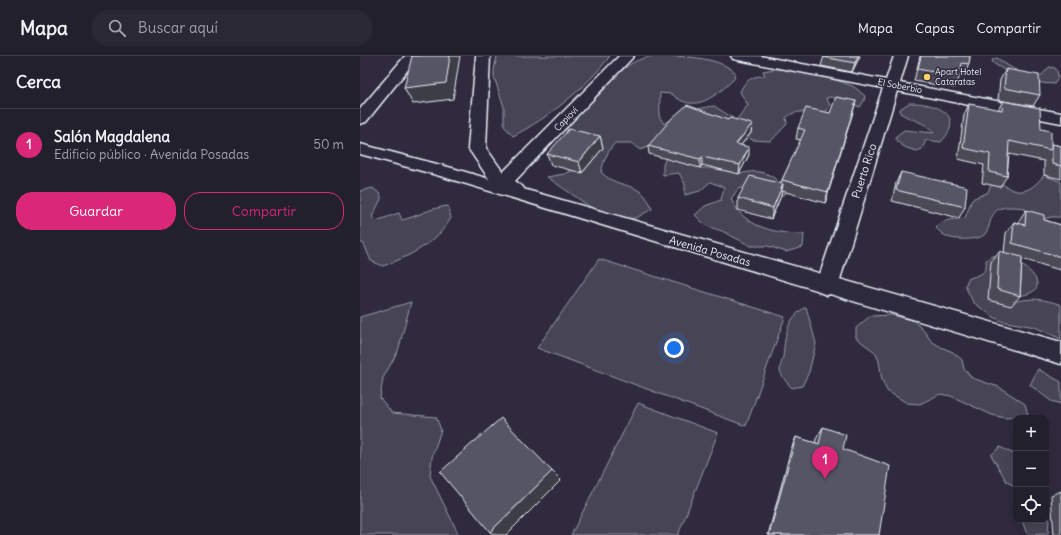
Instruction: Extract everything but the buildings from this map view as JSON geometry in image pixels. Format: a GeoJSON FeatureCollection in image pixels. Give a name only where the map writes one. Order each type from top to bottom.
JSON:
{"type":"FeatureCollection","features":[{"type":"Feature","properties":{"kind":"street"},"geometry":{"type":"LineString","coordinates":[[360,119],[412,56]]}},
{"type":"Feature","properties":{"kind":"street"},"geometry":{"type":"LineString","coordinates":[[483,56],[477,148],[495,175],[523,196]]}},
{"type":"Feature","properties":{"kind":"street","name":"Capioví"},"geometry":{"type":"LineString","coordinates":[[504,182],[627,56]]}},
{"type":"Feature","properties":{"kind":"street","name":"El Soberbio"},"geometry":{"type":"LineString","coordinates":[[738,56],[892,84],[1061,118]]}},
{"type":"Feature","properties":{"kind":"street","name":"Puerto Rico"},"geometry":{"type":"LineString","coordinates":[[827,286],[901,56]]}},
{"type":"Feature","properties":{"kind":"street","name":"Avenida Posadas"},"geometry":{"type":"LineString","coordinates":[[360,149],[446,172],[827,286],[1061,353]]}},
{"type":"Feature","properties":{"kind":"shaded area"},"geometry":{"type":"Polygon","coordinates":[[[497,56],[610,56],[601,68],[566,101],[539,121],[513,136],[504,126],[504,107],[494,77],[497,56]]]}},
{"type":"Feature","properties":{"kind":"shaded area"},"geometry":{"type":"Polygon","coordinates":[[[654,56],[698,58],[718,63],[735,72],[734,79],[720,91],[712,97],[697,103],[688,103],[680,100],[672,94],[660,93],[659,116],[664,124],[675,117],[688,112],[714,106],[733,118],[725,125],[700,168],[710,168],[740,173],[762,172],[772,176],[786,193],[778,198],[749,187],[738,189],[731,199],[740,213],[748,220],[763,228],[779,232],[804,234],[803,247],[786,252],[768,246],[751,246],[722,231],[706,226],[695,215],[705,206],[721,200],[724,187],[710,182],[700,191],[685,195],[685,184],[679,173],[663,175],[663,165],[667,155],[656,144],[640,150],[631,143],[615,143],[608,153],[602,168],[601,172],[608,178],[636,189],[648,200],[652,209],[636,218],[618,219],[602,215],[547,177],[564,174],[580,167],[563,140],[575,115],[601,93],[626,67],[638,60],[654,56]]]}},
{"type":"Feature","properties":{"kind":"shaded area"},"geometry":{"type":"Polygon","coordinates":[[[997,58],[1018,71],[1029,75],[1042,75],[1049,67],[1055,68],[1058,78],[1054,84],[1029,81],[1008,72],[993,63],[992,60],[997,58]]]}},
{"type":"Feature","properties":{"kind":"shaded area"},"geometry":{"type":"Polygon","coordinates":[[[775,69],[814,74],[844,83],[854,87],[865,96],[864,101],[860,107],[831,97],[826,98],[830,105],[825,114],[800,112],[791,114],[786,118],[787,124],[771,141],[752,140],[733,124],[748,105],[740,92],[744,85],[753,78],[765,76],[763,71],[775,69]]]}},
{"type":"Feature","properties":{"kind":"shaded area"},"geometry":{"type":"Polygon","coordinates":[[[909,103],[918,103],[937,108],[949,117],[951,124],[948,132],[941,142],[926,140],[922,149],[917,151],[904,147],[899,143],[895,137],[904,130],[934,133],[927,126],[900,113],[900,109],[909,103]]]}},
{"type":"Feature","properties":{"kind":"shaded area"},"geometry":{"type":"Polygon","coordinates":[[[1044,175],[1061,182],[1061,217],[1044,219],[1027,214],[1024,208],[1008,207],[999,209],[993,214],[986,232],[978,238],[954,239],[941,233],[936,228],[942,222],[965,218],[974,198],[987,193],[993,182],[997,182],[1011,189],[1021,191],[1032,187],[1044,175]]]}},
{"type":"Feature","properties":{"kind":"shaded area"},"geometry":{"type":"Polygon","coordinates":[[[373,188],[381,195],[381,199],[372,217],[376,221],[399,213],[402,220],[435,208],[448,206],[451,218],[439,234],[422,248],[383,266],[371,261],[364,244],[360,242],[360,191],[373,188]]]}},
{"type":"Feature","properties":{"kind":"shaded area"},"geometry":{"type":"Polygon","coordinates":[[[992,256],[1010,258],[1019,263],[1034,276],[1037,282],[1036,288],[1030,293],[1017,296],[1014,302],[1020,300],[1038,299],[1061,305],[1061,339],[1035,327],[1001,321],[973,302],[965,286],[968,279],[979,275],[986,269],[986,260],[992,256]]]}},
{"type":"Feature","properties":{"kind":"shaded area"},"geometry":{"type":"Polygon","coordinates":[[[599,259],[785,317],[746,426],[537,348],[599,259]]]}},
{"type":"Feature","properties":{"kind":"shaded area"},"geometry":{"type":"Polygon","coordinates":[[[411,302],[398,351],[383,378],[380,398],[392,413],[436,417],[441,430],[432,457],[430,476],[459,535],[360,535],[360,317],[411,302]]]}},
{"type":"Feature","properties":{"kind":"shaded area"},"geometry":{"type":"Polygon","coordinates":[[[806,307],[816,343],[809,372],[802,386],[792,388],[782,375],[780,367],[790,322],[799,311],[806,307]]]}},
{"type":"Feature","properties":{"kind":"shaded area"},"geometry":{"type":"Polygon","coordinates":[[[892,315],[914,321],[925,332],[931,341],[953,352],[962,360],[964,369],[972,378],[999,387],[1013,396],[1025,404],[1028,415],[1013,415],[1013,417],[1005,418],[992,415],[951,396],[940,394],[920,404],[907,403],[887,391],[882,380],[879,361],[875,352],[856,338],[856,328],[870,316],[892,315]]]}},
{"type":"Feature","properties":{"kind":"shaded area"},"geometry":{"type":"Polygon","coordinates":[[[1038,369],[1061,382],[1061,404],[1051,401],[1030,385],[1038,369]]]}},
{"type":"Feature","properties":{"kind":"shaded area"},"geometry":{"type":"Polygon","coordinates":[[[638,403],[718,433],[678,535],[571,535],[638,403]]]}},
{"type":"Feature","properties":{"kind":"shaded area"},"geometry":{"type":"Polygon","coordinates":[[[1000,447],[1013,454],[1013,485],[1007,482],[991,455],[1000,447]]]}},
{"type":"Feature","properties":{"kind":"shaded area"},"geometry":{"type":"Polygon","coordinates":[[[1023,523],[1049,523],[1048,534],[1030,535],[1026,532],[1023,523]]]}},
{"type":"Feature","properties":{"kind":"place","name":"Apart Hotel Cataratas"},"geometry":{"type":"Point","coordinates":[927,77]}},
{"type":"Feature","properties":{"kind":"place","name":"Salón Magdalena"},"geometry":{"type":"Point","coordinates":[825,479]}}]}
